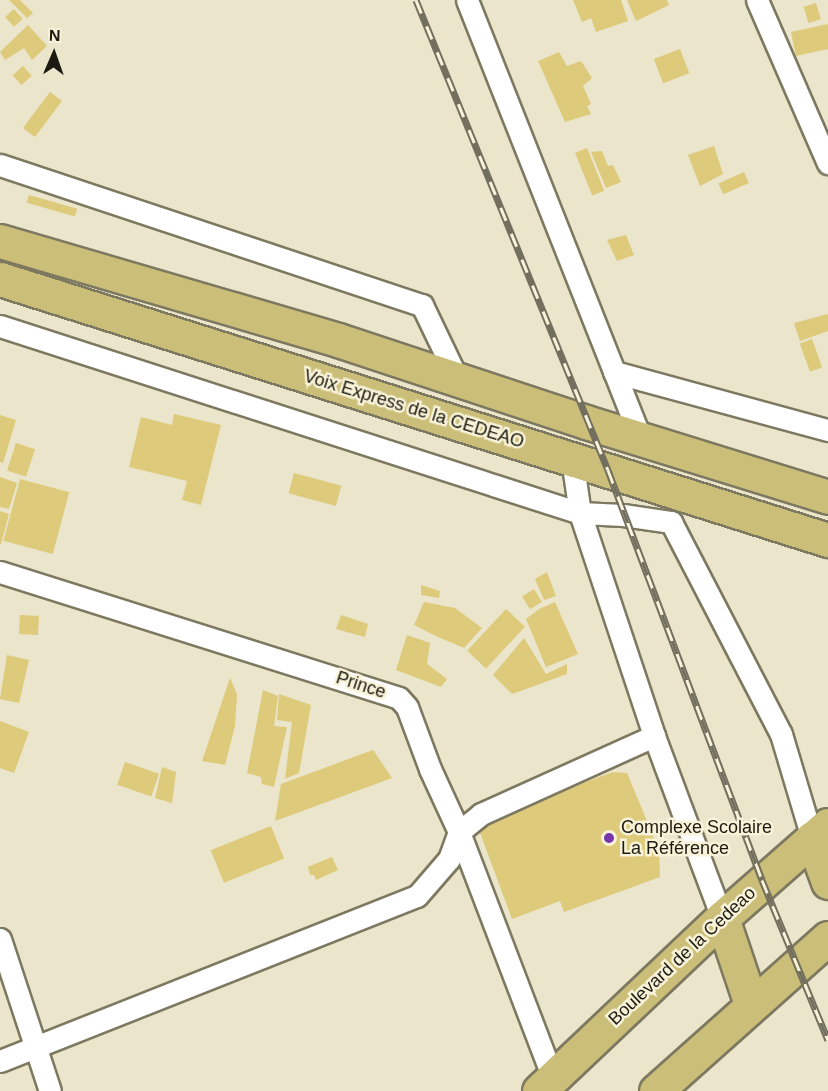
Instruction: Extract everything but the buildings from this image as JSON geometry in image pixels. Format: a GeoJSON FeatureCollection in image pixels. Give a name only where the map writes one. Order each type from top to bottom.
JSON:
{"type":"FeatureCollection","features":[{"type":"Feature","properties":{"kind":"main road"},"geometry":{"type":"LineString","coordinates":[[0,241],[105,274],[339,340],[828,497]]}},
{"type":"Feature","properties":{"kind":"main road","name":"Voix Express de la CEDEAO"},"geometry":{"type":"LineString","coordinates":[[0,279],[828,540]]}},
{"type":"Feature","properties":{"kind":"main road"},"geometry":{"type":"LineString","coordinates":[[820,831],[828,882]]}},
{"type":"Feature","properties":{"kind":"main road","name":"Boulevard de la Cedeao"},"geometry":{"type":"LineString","coordinates":[[546,1084],[722,918],[820,831]]}},
{"type":"Feature","properties":{"kind":"main road"},"geometry":{"type":"LineString","coordinates":[[722,918],[751,1004]]}},
{"type":"Feature","properties":{"kind":"main road"},"geometry":{"type":"LineString","coordinates":[[656,1091],[751,1004],[828,938]]}},
{"type":"Feature","properties":{"kind":"street"},"geometry":{"type":"LineString","coordinates":[[467,0],[640,437]]}},
{"type":"Feature","properties":{"kind":"street"},"geometry":{"type":"LineString","coordinates":[[757,0],[828,163]]}},
{"type":"Feature","properties":{"kind":"street"},"geometry":{"type":"LineString","coordinates":[[0,165],[422,305],[458,378]]}},
{"type":"Feature","properties":{"kind":"street"},"geometry":{"type":"LineString","coordinates":[[0,326],[580,513],[623,515],[671,522],[782,734],[820,831]]}},
{"type":"Feature","properties":{"kind":"street"},"geometry":{"type":"LineString","coordinates":[[614,372],[828,430]]}},
{"type":"Feature","properties":{"kind":"street"},"geometry":{"type":"LineString","coordinates":[[572,459],[580,513],[654,736],[722,918]]}},
{"type":"Feature","properties":{"kind":"street","name":"Prince"},"geometry":{"type":"LineString","coordinates":[[0,572],[399,698],[407,707],[430,769],[459,832],[546,1084]]}},
{"type":"Feature","properties":{"kind":"street"},"geometry":{"type":"LineString","coordinates":[[0,1061],[417,896],[449,859],[459,832],[481,814],[654,736]]}},
{"type":"Feature","properties":{"kind":"street"},"geometry":{"type":"LineString","coordinates":[[0,939],[50,1091]]}},
{"type":"Feature","properties":{"kind":"railway"},"geometry":{"type":"LineString","coordinates":[[416,0],[608,470],[762,880],[828,1040]]}},
{"type":"Feature","properties":{"kind":"place","name":"Complexe Scolaire La Référence"},"geometry":{"type":"Point","coordinates":[609,838]}}]}
